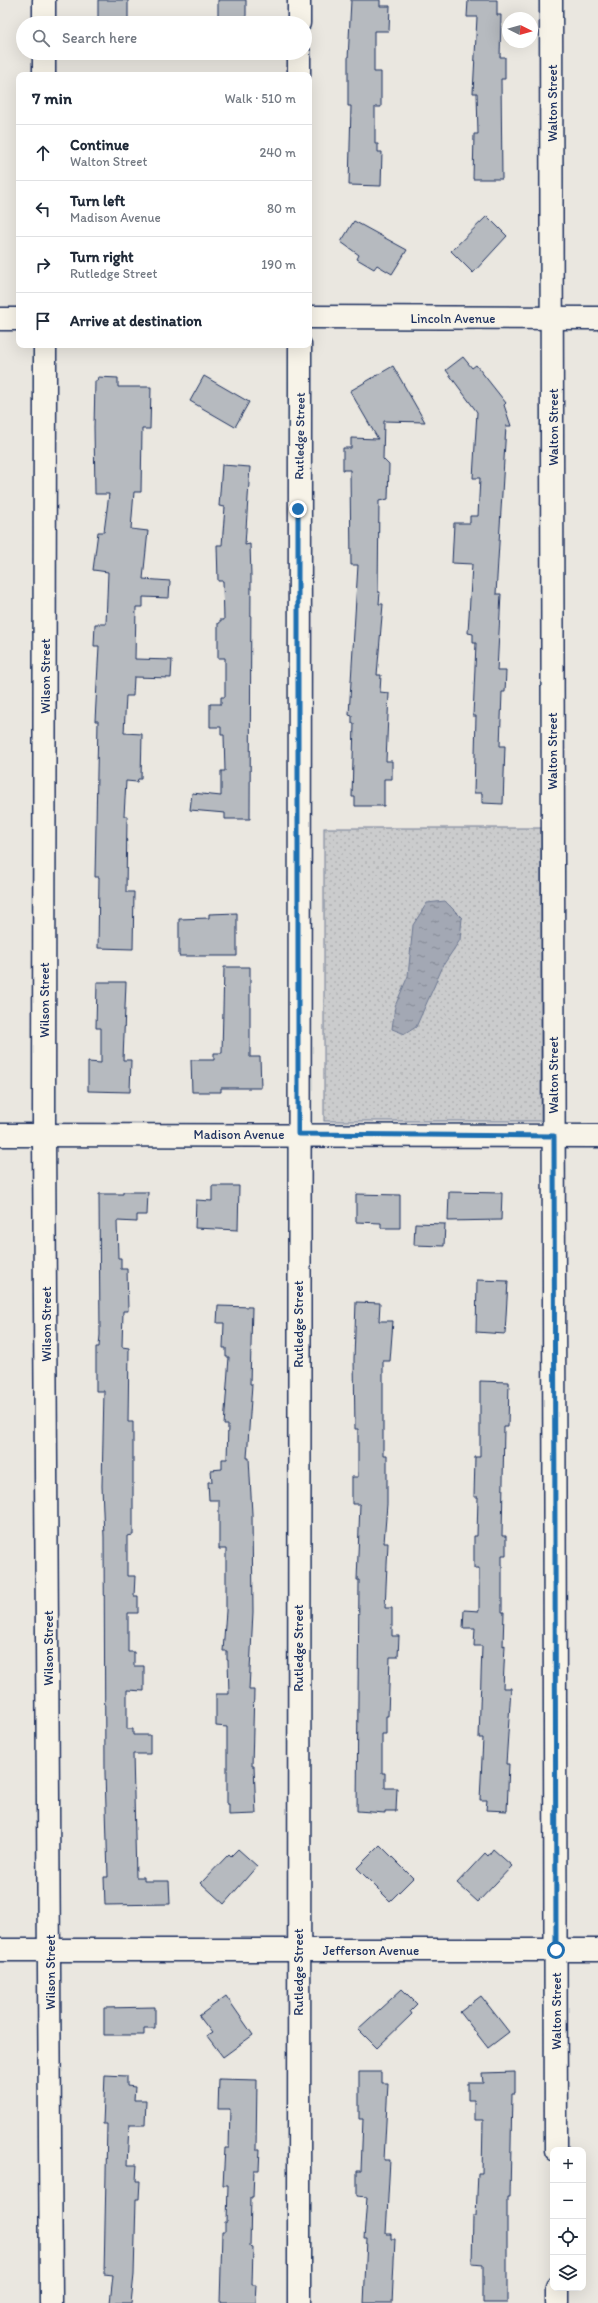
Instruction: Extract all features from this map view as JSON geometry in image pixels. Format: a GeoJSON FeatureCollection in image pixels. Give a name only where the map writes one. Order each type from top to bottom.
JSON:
{"type":"FeatureCollection","features":[{"type":"Feature","properties":{"kind":"street"},"geometry":{"type":"LineString","coordinates":[[44,0],[44,16]]}},
{"type":"Feature","properties":{"kind":"street"},"geometry":{"type":"LineString","coordinates":[[299,0],[299,16]]}},
{"type":"Feature","properties":{"kind":"street","name":"Walton Street"},"geometry":{"type":"LineString","coordinates":[[551,0],[553,319],[556,2147]]}},
{"type":"Feature","properties":{"kind":"street"},"geometry":{"type":"LineString","coordinates":[[44,60],[44,72]]}},
{"type":"Feature","properties":{"kind":"street"},"geometry":{"type":"LineString","coordinates":[[299,60],[299,72]]}},
{"type":"Feature","properties":{"kind":"street","name":"Lincoln Avenue"},"geometry":{"type":"LineString","coordinates":[[312,317],[598,318]]}},
{"type":"Feature","properties":{"kind":"street"},"geometry":{"type":"LineString","coordinates":[[0,319],[16,319]]}},
{"type":"Feature","properties":{"kind":"street","name":"Wilson Street"},"geometry":{"type":"LineString","coordinates":[[45,348],[44,1135],[51,2303]]}},
{"type":"Feature","properties":{"kind":"street","name":"Rutledge Street"},"geometry":{"type":"LineString","coordinates":[[299,2303],[298,1134],[300,348]]}},
{"type":"Feature","properties":{"kind":"street","name":"Madison Avenue"},"geometry":{"type":"LineString","coordinates":[[0,1135],[298,1134],[598,1136]]}},
{"type":"Feature","properties":{"kind":"street","name":"Jefferson Avenue"},"geometry":{"type":"LineString","coordinates":[[0,1950],[598,1950]]}},
{"type":"Feature","properties":{"kind":"street"},"geometry":{"type":"LineString","coordinates":[[557,2291],[557,2303]]}},
{"type":"Feature","properties":{"kind":"shaded area"},"geometry":{"type":"Polygon","coordinates":[[[324,828],[541,828],[541,1121],[324,1121],[324,828]]]}},
{"type":"Feature","properties":{"kind":"water"},"geometry":{"type":"Polygon","coordinates":[[[445,901],[462,918],[460,940],[444,964],[416,1027],[405,1034],[392,1029],[395,1006],[408,976],[413,925],[427,903],[445,901]]]}},
{"type":"Feature","properties":{"kind":"building"},"geometry":{"type":"Polygon","coordinates":[[[98,0],[128,0],[128,16],[98,16],[98,0]]]}},
{"type":"Feature","properties":{"kind":"building"},"geometry":{"type":"Polygon","coordinates":[[[218,0],[246,0],[246,16],[218,16],[218,0]]]}},
{"type":"Feature","properties":{"kind":"building"},"geometry":{"type":"Polygon","coordinates":[[[351,0],[380,0],[380,6],[390,6],[389,31],[374,31],[374,72],[381,72],[381,107],[375,107],[375,144],[378,144],[378,152],[382,152],[381,186],[349,185],[351,106],[348,106],[348,59],[351,0]]]}},
{"type":"Feature","properties":{"kind":"building"},"geometry":{"type":"Polygon","coordinates":[[[468,0],[497,0],[497,15],[501,15],[500,57],[505,57],[505,79],[501,79],[502,179],[473,179],[474,134],[478,134],[477,93],[473,93],[477,17],[467,17],[468,0]]]}},
{"type":"Feature","properties":{"kind":"building"},"geometry":{"type":"Polygon","coordinates":[[[487,216],[507,236],[473,273],[451,251],[487,216]]]}},
{"type":"Feature","properties":{"kind":"building"},"geometry":{"type":"Polygon","coordinates":[[[354,221],[407,250],[392,274],[377,265],[374,269],[357,259],[359,255],[341,242],[354,221]]]}},
{"type":"Feature","properties":{"kind":"building"},"geometry":{"type":"Polygon","coordinates":[[[463,357],[472,368],[476,365],[506,403],[504,405],[511,426],[506,426],[496,594],[501,594],[497,671],[506,671],[505,692],[502,692],[500,746],[505,746],[503,804],[482,803],[482,793],[474,793],[476,716],[473,716],[476,643],[473,643],[473,634],[468,633],[472,564],[452,563],[454,523],[470,523],[470,516],[478,516],[480,478],[473,478],[477,412],[446,370],[463,357]]]}},
{"type":"Feature","properties":{"kind":"building"},"geometry":{"type":"Polygon","coordinates":[[[393,366],[425,422],[384,421],[383,459],[389,465],[388,499],[379,501],[378,592],[380,592],[379,604],[383,604],[377,675],[381,675],[380,692],[389,693],[386,761],[392,761],[392,779],[384,779],[384,806],[355,806],[355,797],[352,797],[354,723],[352,723],[352,716],[349,715],[358,565],[351,565],[350,470],[343,470],[343,448],[351,448],[351,438],[378,439],[350,391],[393,366]]]}},
{"type":"Feature","properties":{"kind":"building"},"geometry":{"type":"Polygon","coordinates":[[[204,376],[249,402],[235,427],[190,401],[204,376]]]}},
{"type":"Feature","properties":{"kind":"building"},"geometry":{"type":"Polygon","coordinates":[[[98,377],[118,378],[118,387],[151,387],[150,429],[142,429],[141,492],[134,492],[131,529],[148,531],[143,579],[170,581],[169,598],[143,597],[143,607],[136,607],[135,659],[172,660],[171,678],[134,677],[133,696],[126,696],[124,733],[142,734],[141,779],[138,779],[137,782],[126,781],[124,816],[127,816],[126,892],[134,892],[133,949],[98,948],[99,877],[95,877],[98,721],[95,721],[99,646],[94,646],[95,624],[106,624],[108,572],[93,570],[98,532],[104,532],[109,494],[95,494],[95,381],[97,381],[98,377]]]}},
{"type":"Feature","properties":{"kind":"building"},"geometry":{"type":"Polygon","coordinates":[[[222,465],[250,467],[245,545],[250,544],[251,576],[250,819],[225,819],[225,813],[190,810],[192,793],[221,796],[221,771],[225,771],[224,735],[221,735],[221,727],[210,727],[210,704],[221,704],[221,697],[225,697],[225,658],[218,658],[218,623],[220,623],[220,620],[224,620],[223,581],[218,581],[217,545],[222,545],[225,507],[219,506],[222,465]]]}},
{"type":"Feature","properties":{"kind":"building"},"geometry":{"type":"Polygon","coordinates":[[[237,913],[237,956],[179,956],[179,919],[209,918],[209,914],[237,913]]]}},
{"type":"Feature","properties":{"kind":"building"},"geometry":{"type":"Polygon","coordinates":[[[224,967],[250,967],[250,1057],[260,1057],[261,1088],[221,1088],[221,1092],[192,1092],[191,1060],[214,1060],[214,1053],[222,1053],[224,967]]]}},
{"type":"Feature","properties":{"kind":"building"},"geometry":{"type":"Polygon","coordinates":[[[97,982],[126,982],[123,1060],[131,1060],[130,1092],[88,1091],[88,1062],[101,1063],[101,1028],[96,1028],[97,982]]]}},
{"type":"Feature","properties":{"kind":"building"},"geometry":{"type":"Polygon","coordinates":[[[212,1186],[239,1186],[238,1230],[195,1228],[196,1200],[212,1201],[212,1186]]]}},
{"type":"Feature","properties":{"kind":"building"},"geometry":{"type":"Polygon","coordinates":[[[123,1192],[148,1192],[147,1215],[137,1215],[137,1222],[117,1221],[118,1258],[121,1258],[121,1269],[127,1269],[128,1311],[123,1311],[122,1347],[129,1348],[128,1422],[133,1422],[133,1535],[127,1536],[127,1576],[135,1576],[134,1596],[138,1596],[138,1613],[128,1613],[128,1652],[134,1652],[134,1666],[144,1666],[144,1691],[127,1690],[127,1729],[133,1729],[133,1735],[150,1735],[150,1754],[133,1754],[136,1877],[144,1877],[144,1881],[169,1881],[170,1904],[105,1905],[104,1877],[108,1877],[105,1773],[104,1537],[102,1486],[104,1391],[96,1391],[96,1347],[99,1347],[100,1335],[99,1194],[123,1194],[123,1192]]]}},
{"type":"Feature","properties":{"kind":"building"},"geometry":{"type":"Polygon","coordinates":[[[449,1192],[502,1193],[501,1220],[448,1221],[449,1192]]]}},
{"type":"Feature","properties":{"kind":"building"},"geometry":{"type":"Polygon","coordinates":[[[356,1194],[400,1195],[400,1228],[381,1228],[381,1223],[356,1222],[356,1194]]]}},
{"type":"Feature","properties":{"kind":"building"},"geometry":{"type":"Polygon","coordinates":[[[415,1223],[445,1224],[444,1246],[414,1245],[415,1223]]]}},
{"type":"Feature","properties":{"kind":"building"},"geometry":{"type":"Polygon","coordinates":[[[477,1280],[508,1281],[505,1334],[476,1332],[477,1280]]]}},
{"type":"Feature","properties":{"kind":"building"},"geometry":{"type":"Polygon","coordinates":[[[356,1302],[380,1303],[379,1321],[393,1321],[390,1361],[383,1361],[383,1455],[387,1455],[387,1504],[384,1543],[388,1543],[385,1608],[392,1608],[392,1636],[399,1636],[398,1657],[390,1657],[388,1716],[386,1716],[386,1734],[382,1734],[382,1773],[385,1773],[385,1788],[397,1788],[396,1811],[385,1811],[385,1813],[357,1811],[359,1580],[357,1580],[360,1504],[352,1504],[352,1477],[358,1477],[358,1429],[355,1429],[354,1359],[356,1302]]]}},
{"type":"Feature","properties":{"kind":"building"},"geometry":{"type":"Polygon","coordinates":[[[218,1306],[252,1307],[250,1384],[252,1384],[247,1458],[249,1458],[252,1514],[253,1612],[249,1690],[254,1690],[252,1766],[254,1766],[256,1814],[229,1815],[229,1804],[227,1804],[227,1727],[216,1726],[216,1694],[229,1694],[227,1651],[223,1651],[226,1611],[226,1549],[219,1549],[219,1500],[209,1500],[208,1482],[212,1482],[211,1470],[222,1469],[222,1459],[227,1459],[228,1425],[224,1425],[229,1357],[226,1357],[226,1348],[223,1348],[224,1323],[217,1323],[218,1306]]]}},
{"type":"Feature","properties":{"kind":"building"},"geometry":{"type":"Polygon","coordinates":[[[480,1381],[509,1382],[508,1427],[504,1427],[502,1536],[506,1536],[506,1555],[502,1555],[502,1612],[504,1612],[503,1646],[505,1645],[503,1688],[511,1688],[506,1764],[509,1764],[507,1811],[486,1810],[487,1800],[480,1800],[483,1738],[479,1738],[482,1646],[474,1646],[475,1628],[463,1628],[464,1610],[479,1611],[479,1568],[474,1568],[474,1536],[477,1536],[478,1497],[474,1497],[475,1457],[480,1457],[480,1381]]]}},
{"type":"Feature","properties":{"kind":"building"},"geometry":{"type":"Polygon","coordinates":[[[380,1845],[413,1878],[390,1901],[357,1868],[380,1845]]]}},
{"type":"Feature","properties":{"kind":"building"},"geometry":{"type":"Polygon","coordinates":[[[238,1849],[257,1866],[224,1904],[201,1883],[229,1854],[231,1856],[238,1849]]]}},
{"type":"Feature","properties":{"kind":"building"},"geometry":{"type":"Polygon","coordinates":[[[493,1849],[512,1866],[478,1902],[457,1883],[485,1853],[488,1856],[493,1849]]]}},
{"type":"Feature","properties":{"kind":"building"},"geometry":{"type":"Polygon","coordinates":[[[402,1989],[417,2004],[410,2011],[412,2014],[377,2048],[358,2029],[402,1989]]]}},
{"type":"Feature","properties":{"kind":"building"},"geometry":{"type":"Polygon","coordinates":[[[226,1996],[253,2035],[223,2057],[207,2036],[212,2033],[199,2016],[226,1996]]]}},
{"type":"Feature","properties":{"kind":"building"},"geometry":{"type":"Polygon","coordinates":[[[481,1996],[509,2032],[488,2048],[460,2012],[481,1996]]]}},
{"type":"Feature","properties":{"kind":"building"},"geometry":{"type":"Polygon","coordinates":[[[155,2007],[155,2028],[144,2028],[144,2035],[104,2035],[104,2008],[155,2007]]]}},
{"type":"Feature","properties":{"kind":"building"},"geometry":{"type":"Polygon","coordinates":[[[359,2072],[381,2072],[381,2083],[388,2083],[384,2160],[390,2160],[386,2234],[391,2234],[391,2239],[395,2239],[392,2303],[364,2303],[367,2239],[364,2239],[367,2197],[357,2196],[357,2171],[361,2171],[363,2119],[359,2119],[359,2072]]]}},
{"type":"Feature","properties":{"kind":"building"},"geometry":{"type":"Polygon","coordinates":[[[515,2072],[515,2093],[512,2093],[510,2197],[507,2197],[507,2303],[483,2303],[483,2265],[472,2264],[473,2216],[476,2216],[478,2173],[482,2173],[483,2120],[474,2120],[474,2100],[468,2100],[468,2083],[483,2083],[482,2073],[515,2072]]]}},
{"type":"Feature","properties":{"kind":"building"},"geometry":{"type":"Polygon","coordinates":[[[105,2075],[127,2076],[127,2086],[135,2087],[134,2100],[146,2100],[145,2125],[129,2125],[127,2165],[137,2165],[136,2181],[140,2181],[139,2199],[136,2199],[134,2275],[131,2303],[110,2303],[113,2275],[104,2274],[107,2124],[103,2124],[105,2075]]]}},
{"type":"Feature","properties":{"kind":"building"},"geometry":{"type":"Polygon","coordinates":[[[219,2079],[257,2080],[256,2149],[260,2149],[259,2170],[254,2170],[253,2197],[251,2197],[250,2247],[253,2248],[252,2285],[257,2285],[256,2303],[220,2303],[222,2232],[225,2232],[225,2222],[227,2222],[228,2185],[223,2185],[225,2148],[229,2148],[230,2109],[218,2109],[219,2079]]]}},
{"type":"Feature","properties":{"kind":"route"},"geometry":{"type":"LineString","coordinates":[[298,509],[298,1134],[554,1136],[556,1950]]}}]}
